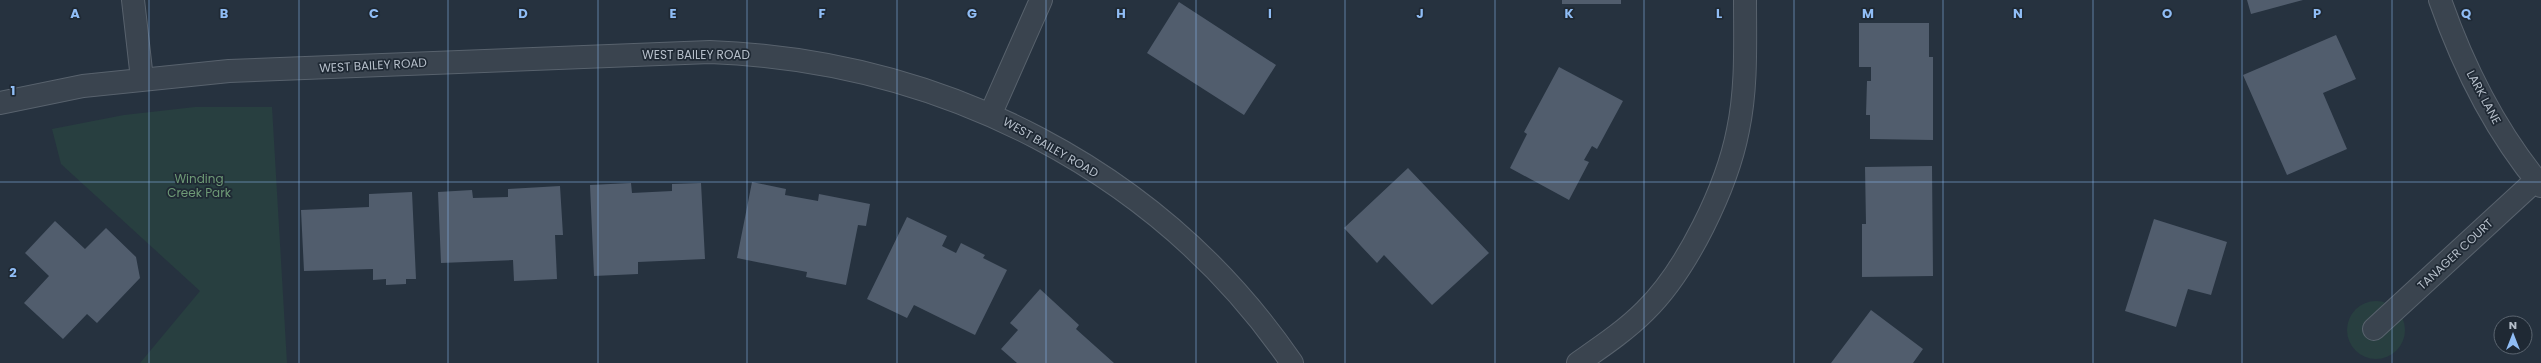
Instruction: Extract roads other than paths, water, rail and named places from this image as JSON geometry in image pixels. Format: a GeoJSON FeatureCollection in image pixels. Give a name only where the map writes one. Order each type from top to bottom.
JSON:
{"type":"FeatureCollection","features":[{"type":"Feature","properties":{"kind":"street"},"geometry":{"type":"LineString","coordinates":[[133,0],[142,79]]}},
{"type":"Feature","properties":{"kind":"street"},"geometry":{"type":"LineString","coordinates":[[991,113],[1041,0]]}},
{"type":"Feature","properties":{"kind":"street"},"geometry":{"type":"LineString","coordinates":[[1578,363],[1645,311],[1685,260],[1716,196],[1731,160],[1739,129],[1745,74],[1745,0]]}},
{"type":"Feature","properties":{"kind":"street","name":"LARK LANE"},"geometry":{"type":"LineString","coordinates":[[2440,0],[2461,53],[2488,108],[2539,183]]}},
{"type":"Feature","properties":{"kind":"street","name":"WEST BAILEY ROAD"},"geometry":{"type":"LineString","coordinates":[[0,103],[83,86],[229,71],[710,52],[762,54],[822,63],[871,73],[991,113],[1061,150],[1098,174],[1166,223],[1211,264],[1274,335],[1292,363]]}},
{"type":"Feature","properties":{"kind":"street","name":"TANAGER COURT"},"geometry":{"type":"LineString","coordinates":[[2374,329],[2539,183]]}},
{"type":"Feature","properties":{"kind":"park label","name":"Winding Creek Park"},"geometry":{"type":"Point","coordinates":[199,185]}}]}
